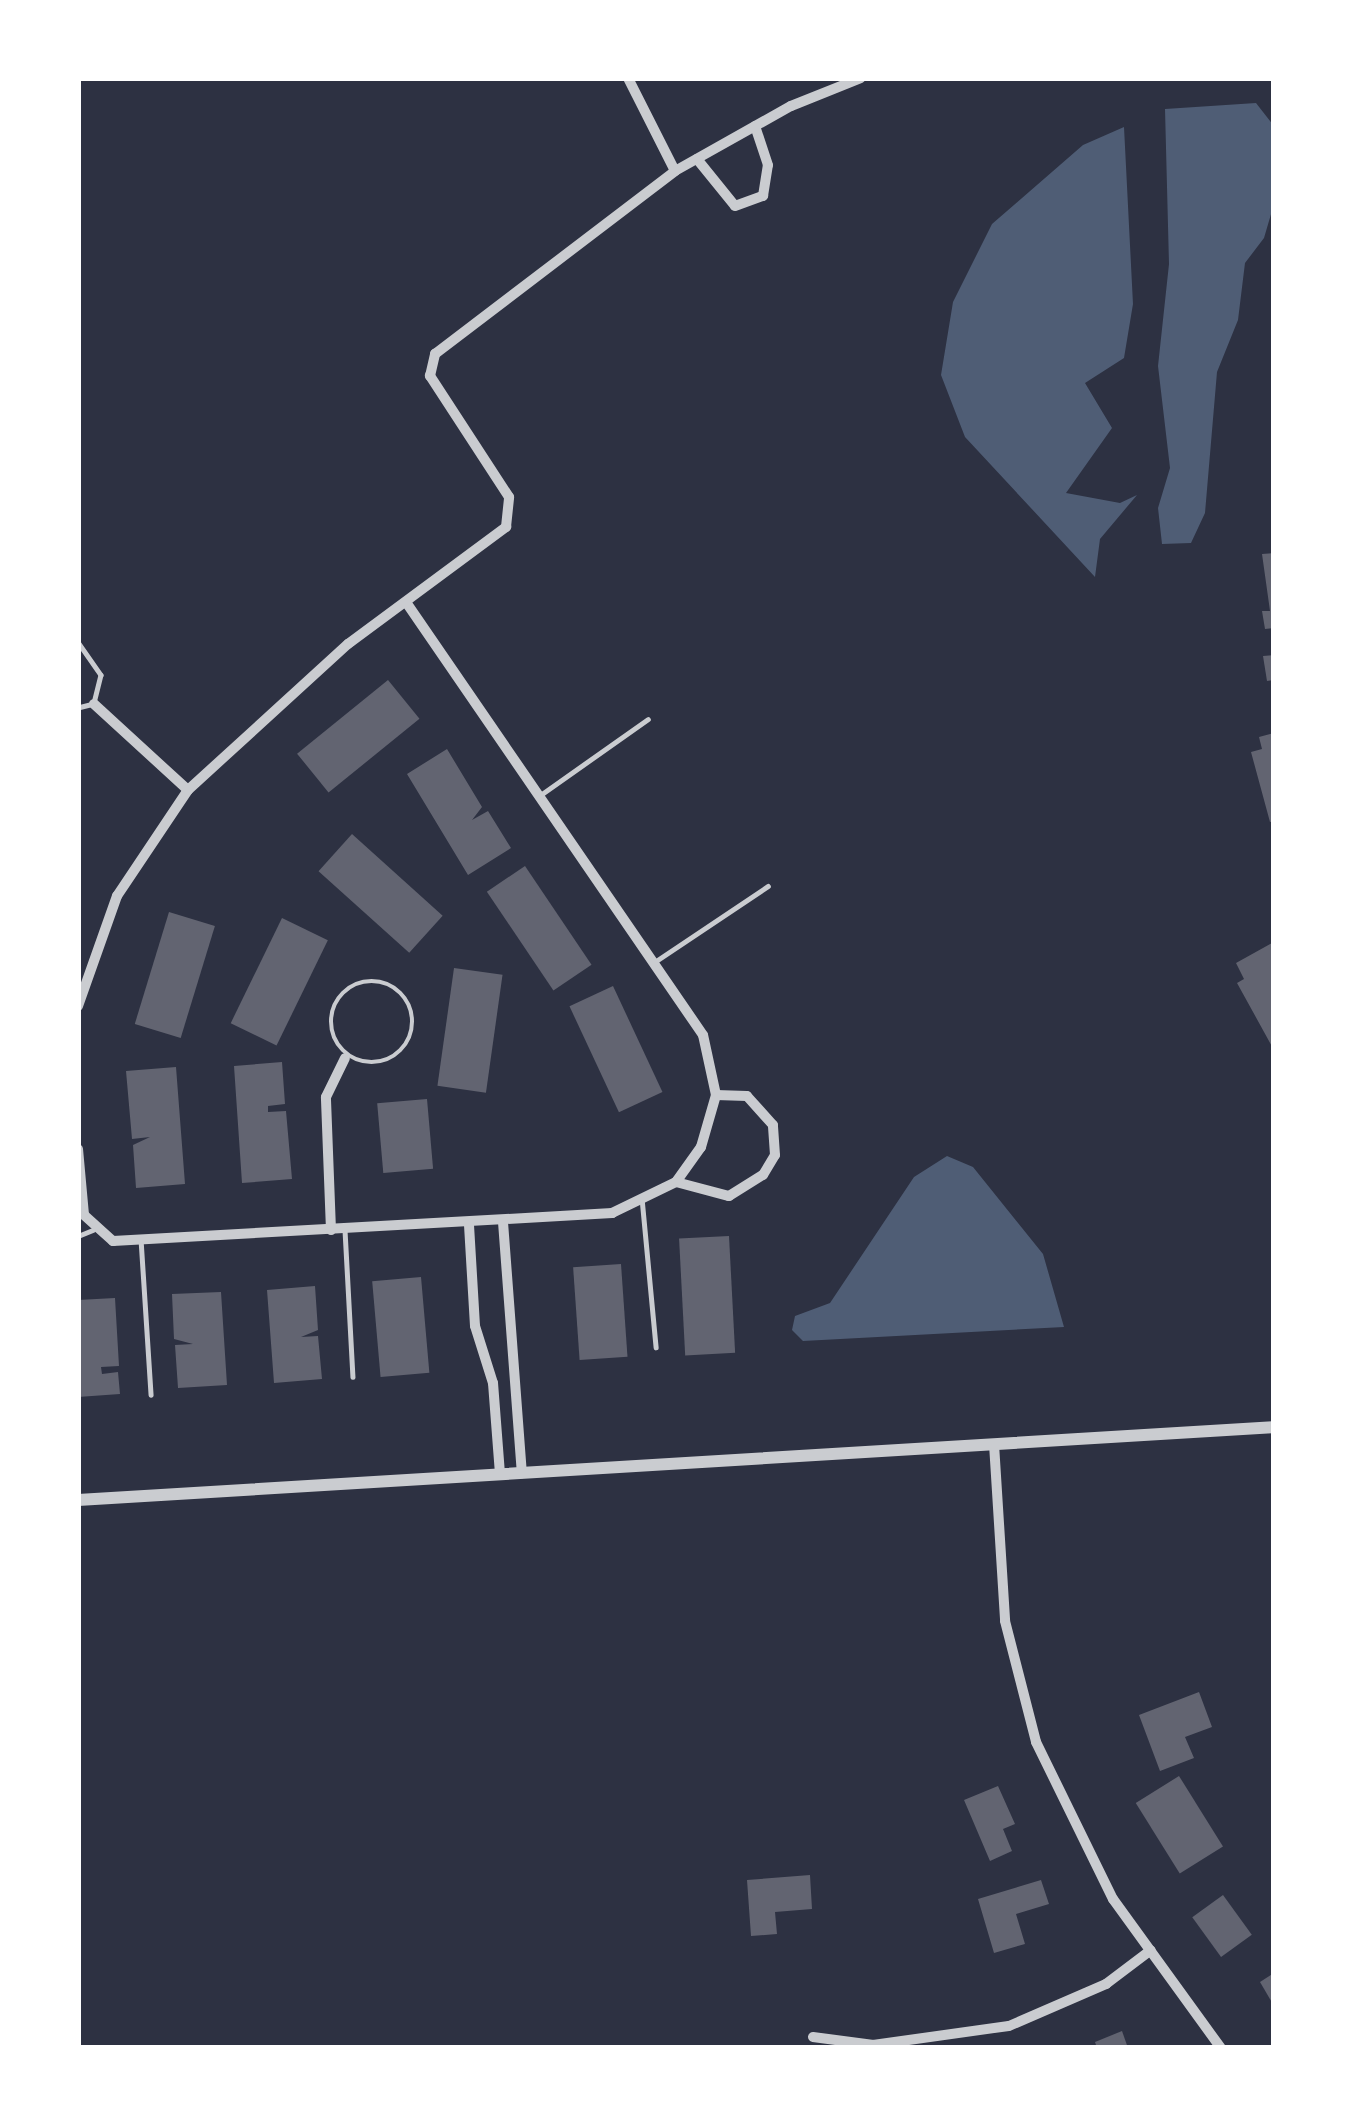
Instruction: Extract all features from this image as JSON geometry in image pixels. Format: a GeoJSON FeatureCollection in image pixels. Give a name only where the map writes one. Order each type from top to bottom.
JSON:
{"type":"FeatureCollection","features":[{"type":"Feature","properties":{"kind":"street"},"geometry":{"type":"LineString","coordinates":[[628,78],[675,171]]}},
{"type":"Feature","properties":{"kind":"street"},"geometry":{"type":"LineString","coordinates":[[78,1006],[117,896],[188,790],[348,644],[506,527],[509,497],[430,376],[435,354],[675,171],[755,126],[861,78]]}},
{"type":"Feature","properties":{"kind":"street"},"geometry":{"type":"LineString","coordinates":[[697,159],[735,206],[763,196],[768,165],[755,126]]}},
{"type":"Feature","properties":{"kind":"street"},"geometry":{"type":"LineString","coordinates":[[78,1149],[85,1215],[113,1241],[612,1214],[676,1182],[701,1147],[716,1095],[703,1035],[406,602]]}},
{"type":"Feature","properties":{"kind":"street"},"geometry":{"type":"LineString","coordinates":[[94,704],[188,790]]}},
{"type":"Feature","properties":{"kind":"street"},"geometry":{"type":"LineString","coordinates":[[338,1230],[326,1097],[345,1058]]}},
{"type":"Feature","properties":{"kind":"street"},"geometry":{"type":"LineString","coordinates":[[676,1182],[729,1196],[763,1175],[775,1155],[773,1125],[747,1096],[716,1095]]}},
{"type":"Feature","properties":{"kind":"street"},"geometry":{"type":"LineString","coordinates":[[503,1222],[522,1474]]}},
{"type":"Feature","properties":{"kind":"street"},"geometry":{"type":"LineString","coordinates":[[469,1225],[475,1325],[493,1383],[500,1475]]}},
{"type":"Feature","properties":{"kind":"street"},"geometry":{"type":"LineString","coordinates":[[78,1500],[1274,1427]]}},
{"type":"Feature","properties":{"kind":"street"},"geometry":{"type":"LineString","coordinates":[[994,1444],[1006,1621],[1019,1688],[1064,1808],[1151,1950],[1221,2048]]}},
{"type":"Feature","properties":{"kind":"street"},"geometry":{"type":"LineString","coordinates":[[813,2037],[873,2045],[1009,2026],[1106,1984],[1151,1950]]}},
{"type":"Feature","properties":{"kind":"lane"},"geometry":{"type":"LineString","coordinates":[[78,642],[100,675],[94,704],[78,707]]}},
{"type":"Feature","properties":{"kind":"lane"},"geometry":{"type":"LineString","coordinates":[[539,796],[648,718]]}},
{"type":"Feature","properties":{"kind":"lane"},"geometry":{"type":"LineString","coordinates":[[653,962],[768,886]]}},
{"type":"Feature","properties":{"kind":"lane"},"geometry":{"type":"LineString","coordinates":[[381,978],[405,991],[410,1023],[394,1056],[375,1063],[345,1058],[332,1043],[337,1004],[364,981],[381,978]]}},
{"type":"Feature","properties":{"kind":"lane"},"geometry":{"type":"LineString","coordinates":[[642,1198],[656,1347]]}},
{"type":"Feature","properties":{"kind":"lane"},"geometry":{"type":"LineString","coordinates":[[78,1236],[98,1227]]}},
{"type":"Feature","properties":{"kind":"lane"},"geometry":{"type":"LineString","coordinates":[[338,1230],[353,1377]]}},
{"type":"Feature","properties":{"kind":"lane"},"geometry":{"type":"LineString","coordinates":[[141,1239],[151,1395]]}},
{"type":"Feature","properties":{"kind":"water"},"geometry":{"type":"Polygon","coordinates":[[[1256,103],[1274,126],[1274,204],[1264,238],[1245,263],[1238,320],[1217,372],[1205,513],[1191,543],[1162,544],[1158,508],[1170,468],[1158,366],[1169,264],[1165,109],[1256,103]]]}},
{"type":"Feature","properties":{"kind":"water"},"geometry":{"type":"Polygon","coordinates":[[[1124,127],[1133,304],[1124,358],[1085,383],[1112,428],[1066,493],[1120,503],[1137,495],[1100,539],[1095,577],[965,437],[941,375],[953,302],[992,224],[1083,145],[1124,127]]]}},
{"type":"Feature","properties":{"kind":"water"},"geometry":{"type":"Polygon","coordinates":[[[947,1156],[973,1167],[1043,1254],[1064,1327],[803,1341],[792,1330],[795,1316],[830,1303],[914,1177],[947,1156]]]}},
{"type":"Feature","properties":{"kind":"building"},"geometry":{"type":"Polygon","coordinates":[[[1274,553],[1274,628],[1265,629],[1262,611],[1270,611],[1262,554],[1274,553]]]}},
{"type":"Feature","properties":{"kind":"building"},"geometry":{"type":"Polygon","coordinates":[[[1274,655],[1274,680],[1267,681],[1263,656],[1274,655]]]}},
{"type":"Feature","properties":{"kind":"building"},"geometry":{"type":"Polygon","coordinates":[[[388,680],[419,719],[329,792],[297,754],[388,680]]]}},
{"type":"Feature","properties":{"kind":"building"},"geometry":{"type":"Polygon","coordinates":[[[1274,733],[1274,821],[1270,822],[1251,752],[1262,749],[1259,737],[1274,733]]]}},
{"type":"Feature","properties":{"kind":"building"},"geometry":{"type":"Polygon","coordinates":[[[447,749],[482,807],[472,820],[488,811],[511,848],[468,875],[407,774],[447,749]]]}},
{"type":"Feature","properties":{"kind":"building"},"geometry":{"type":"Polygon","coordinates":[[[352,834],[443,916],[409,953],[319,871],[352,834]]]}},
{"type":"Feature","properties":{"kind":"building"},"geometry":{"type":"Polygon","coordinates":[[[525,866],[592,965],[553,990],[487,892],[525,866]]]}},
{"type":"Feature","properties":{"kind":"building"},"geometry":{"type":"Polygon","coordinates":[[[169,912],[215,926],[181,1038],[135,1024],[169,912]]]}},
{"type":"Feature","properties":{"kind":"building"},"geometry":{"type":"Polygon","coordinates":[[[282,918],[328,940],[277,1046],[231,1023],[282,918]]]}},
{"type":"Feature","properties":{"kind":"building"},"geometry":{"type":"Polygon","coordinates":[[[1274,942],[1274,1050],[1237,983],[1244,979],[1236,963],[1274,942]]]}},
{"type":"Feature","properties":{"kind":"building"},"geometry":{"type":"Polygon","coordinates":[[[454,968],[503,975],[486,1093],[437,1086],[454,968]]]}},
{"type":"Feature","properties":{"kind":"building"},"geometry":{"type":"Polygon","coordinates":[[[613,986],[662,1092],[619,1112],[569,1006],[613,986]]]}},
{"type":"Feature","properties":{"kind":"building"},"geometry":{"type":"Polygon","coordinates":[[[282,1062],[285,1104],[268,1106],[268,1112],[286,1111],[292,1179],[242,1183],[234,1066],[282,1062]]]}},
{"type":"Feature","properties":{"kind":"building"},"geometry":{"type":"Polygon","coordinates":[[[176,1067],[185,1184],[136,1188],[133,1145],[150,1137],[132,1139],[126,1071],[176,1067]]]}},
{"type":"Feature","properties":{"kind":"building"},"geometry":{"type":"Polygon","coordinates":[[[427,1099],[433,1169],[383,1173],[377,1103],[427,1099]]]}},
{"type":"Feature","properties":{"kind":"building"},"geometry":{"type":"Polygon","coordinates":[[[729,1236],[735,1353],[685,1355],[679,1239],[729,1236]]]}},
{"type":"Feature","properties":{"kind":"building"},"geometry":{"type":"Polygon","coordinates":[[[621,1264],[627,1357],[580,1360],[573,1267],[621,1264]]]}},
{"type":"Feature","properties":{"kind":"building"},"geometry":{"type":"Polygon","coordinates":[[[421,1277],[429,1373],[381,1377],[372,1281],[421,1277]]]}},
{"type":"Feature","properties":{"kind":"building"},"geometry":{"type":"Polygon","coordinates":[[[315,1286],[318,1330],[301,1337],[318,1336],[322,1379],[274,1383],[267,1290],[315,1286]]]}},
{"type":"Feature","properties":{"kind":"building"},"geometry":{"type":"Polygon","coordinates":[[[221,1292],[227,1385],[178,1388],[175,1345],[193,1344],[174,1339],[172,1294],[221,1292]]]}},
{"type":"Feature","properties":{"kind":"building"},"geometry":{"type":"Polygon","coordinates":[[[115,1298],[119,1366],[101,1367],[102,1374],[118,1372],[120,1394],[78,1397],[78,1300],[115,1298]]]}},
{"type":"Feature","properties":{"kind":"building"},"geometry":{"type":"Polygon","coordinates":[[[1199,1692],[1212,1727],[1185,1737],[1194,1758],[1160,1771],[1139,1715],[1199,1692]]]}},
{"type":"Feature","properties":{"kind":"building"},"geometry":{"type":"Polygon","coordinates":[[[1179,1776],[1223,1846],[1180,1873],[1136,1803],[1179,1776]]]}},
{"type":"Feature","properties":{"kind":"building"},"geometry":{"type":"Polygon","coordinates":[[[998,1786],[1015,1824],[1003,1829],[1012,1851],[990,1861],[964,1800],[998,1786]]]}},
{"type":"Feature","properties":{"kind":"building"},"geometry":{"type":"Polygon","coordinates":[[[810,1875],[812,1909],[775,1912],[777,1934],[751,1936],[747,1880],[810,1875]]]}},
{"type":"Feature","properties":{"kind":"building"},"geometry":{"type":"Polygon","coordinates":[[[1041,1880],[1049,1904],[1016,1914],[1025,1944],[994,1953],[978,1899],[1041,1880]]]}},
{"type":"Feature","properties":{"kind":"building"},"geometry":{"type":"Polygon","coordinates":[[[1223,1895],[1252,1935],[1221,1957],[1192,1917],[1223,1895]]]}},
{"type":"Feature","properties":{"kind":"building"},"geometry":{"type":"Polygon","coordinates":[[[1274,1973],[1274,2006],[1260,1982],[1274,1973]]]}},
{"type":"Feature","properties":{"kind":"building"},"geometry":{"type":"Polygon","coordinates":[[[1122,2031],[1128,2048],[1097,2048],[1095,2042],[1122,2031]]]}}]}
